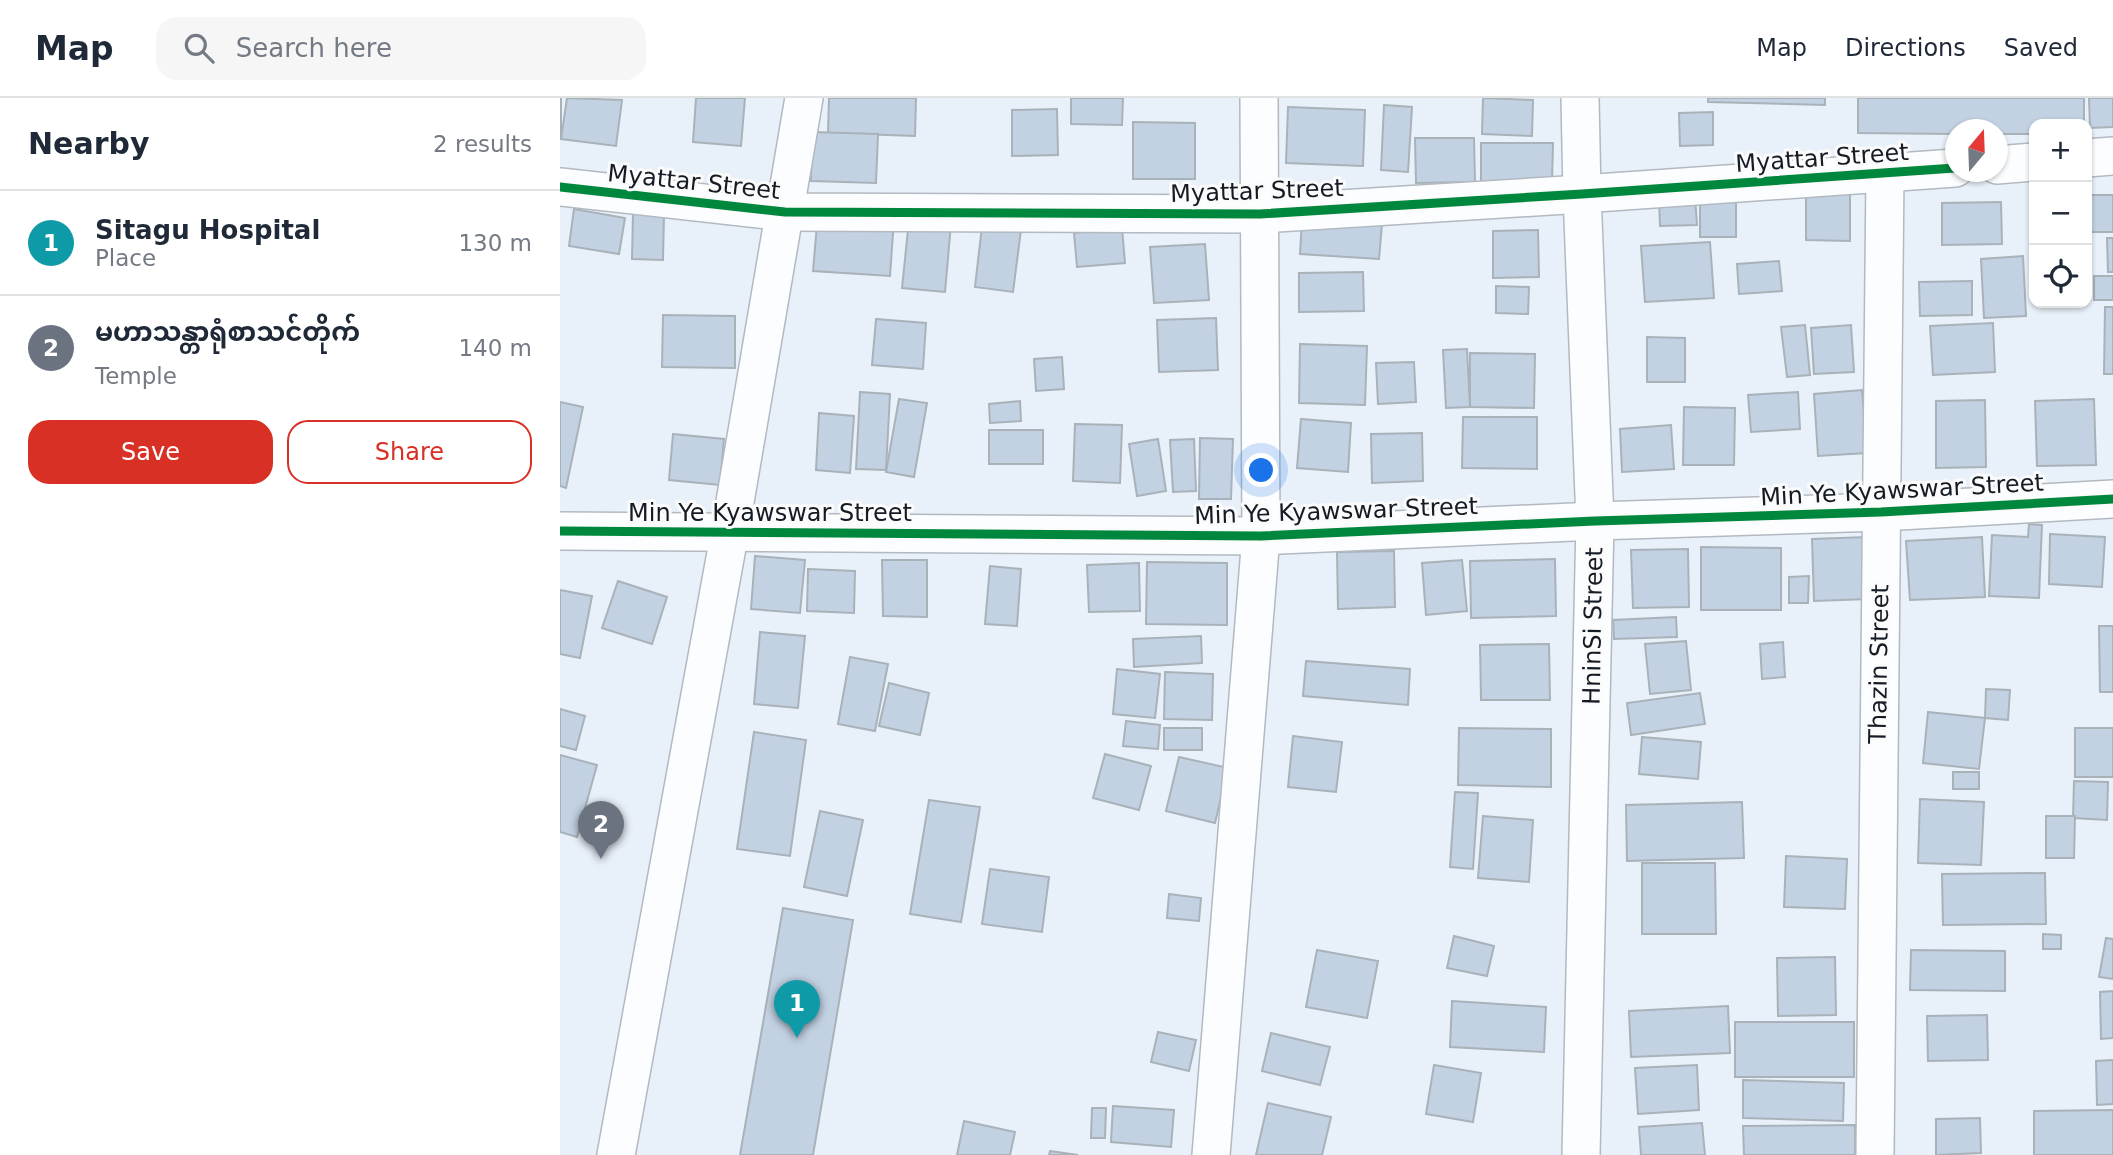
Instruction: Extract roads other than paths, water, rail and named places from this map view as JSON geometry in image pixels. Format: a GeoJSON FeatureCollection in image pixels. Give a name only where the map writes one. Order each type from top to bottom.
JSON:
{"type":"FeatureCollection","features":[{"type":"Feature","properties":{"kind":"street"},"geometry":{"type":"LineString","coordinates":[[616,1155],[730,531],[804,98]]}},
{"type":"Feature","properties":{"kind":"street"},"geometry":{"type":"LineString","coordinates":[[1211,1155],[1261,536],[1259,98]]}},
{"type":"Feature","properties":{"kind":"street","name":"HninSi Street"},"geometry":{"type":"LineString","coordinates":[[1580,98],[1595,521],[1581,1155]]}},
{"type":"Feature","properties":{"kind":"street"},"geometry":{"type":"LineString","coordinates":[[2092,158],[2113,156]]}},
{"type":"Feature","properties":{"kind":"street"},"geometry":{"type":"LineString","coordinates":[[2008,163],[2029,162]]}},
{"type":"Feature","properties":{"kind":"street","name":"Myattar Street"},"geometry":{"type":"LineString","coordinates":[[560,187],[785,212],[1259,214],[1945,168]]}},
{"type":"Feature","properties":{"kind":"street","name":"Thazin Street"},"geometry":{"type":"LineString","coordinates":[[1875,1155],[1885,173]]}},
{"type":"Feature","properties":{"kind":"street","name":"Min Ye Kyawswar Street"},"geometry":{"type":"LineString","coordinates":[[560,531],[1261,536],[1881,512],[2113,499]]}},
{"type":"Feature","properties":{"kind":"place","name":"မဟာသန္တာရုံစာသင်တိုက်"},"geometry":{"type":"Point","coordinates":[601,859]}},
{"type":"Feature","properties":{"kind":"place","name":"Sitagu Hospital"},"geometry":{"type":"Point","coordinates":[797,1038]}}]}
